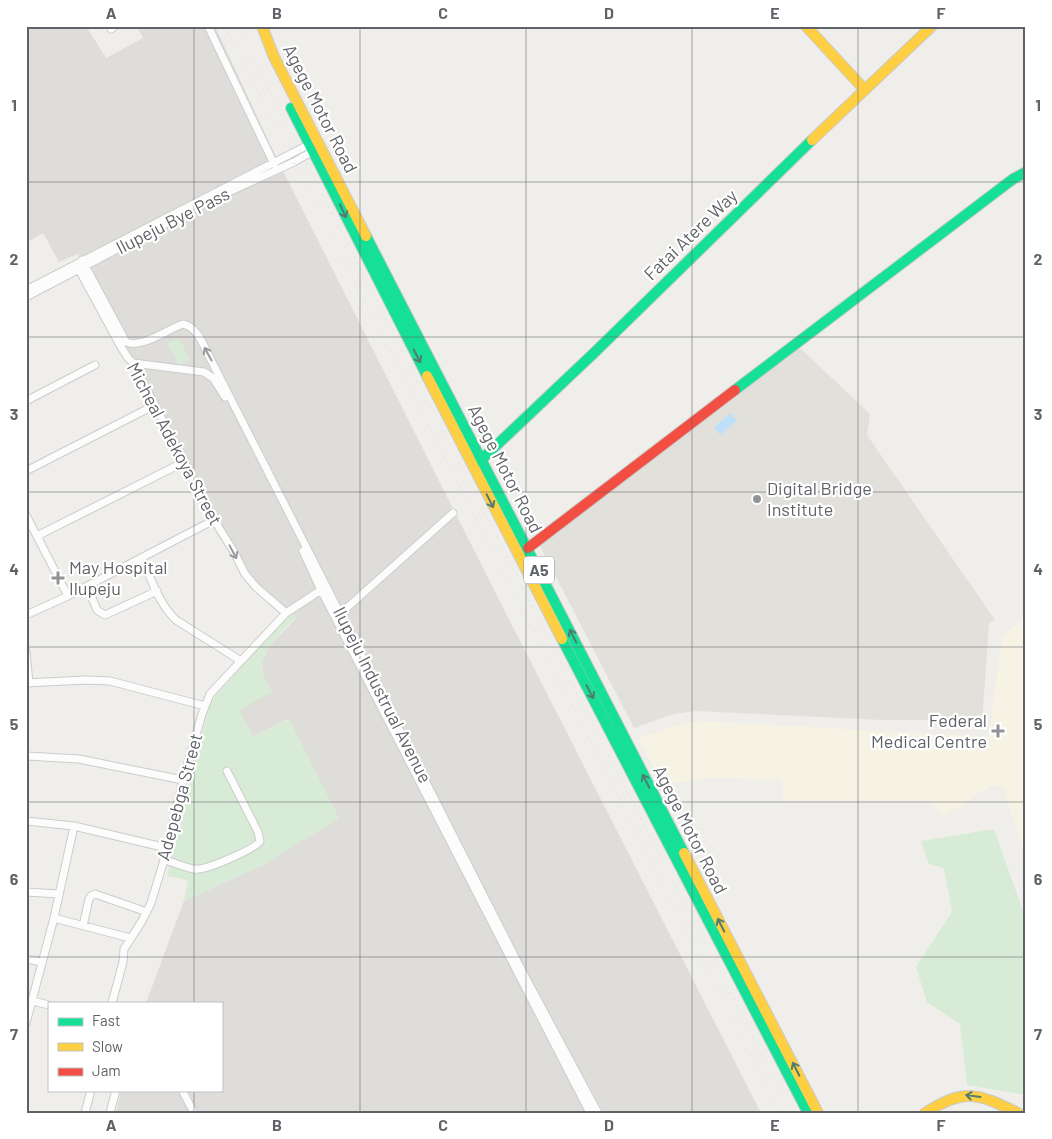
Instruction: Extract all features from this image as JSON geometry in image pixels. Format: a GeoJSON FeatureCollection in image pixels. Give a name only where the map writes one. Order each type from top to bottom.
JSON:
{"type":"FeatureCollection","features":[{"type":"Feature","properties":{"kind":"main road","name":"Agege Motor Road"},"geometry":{"type":"LineString","coordinates":[[253,26],[267,60],[315,146],[528,548],[775,1040],[808,1113]]}},
{"type":"Feature","properties":{"kind":"main road","name":"Agege Motor Road"},"geometry":{"type":"LineString","coordinates":[[262,26],[347,220],[471,464],[775,1040],[818,1113]]}},
{"type":"Feature","properties":{"kind":"main road"},"geometry":{"type":"LineString","coordinates":[[806,26],[864,89]]}},
{"type":"Feature","properties":{"kind":"main road","name":"Fatai Atere Way"},"geometry":{"type":"LineString","coordinates":[[471,464],[482,459],[558,388],[864,89],[932,26]]}},
{"type":"Feature","properties":{"kind":"main road"},"geometry":{"type":"LineString","coordinates":[[528,548],[1013,179],[1026,172]]}},
{"type":"Feature","properties":{"kind":"main road"},"geometry":{"type":"LineString","coordinates":[[925,1113],[942,1101],[965,1095],[984,1098],[1018,1113]]}},
{"type":"Feature","properties":{"kind":"street"},"geometry":{"type":"LineString","coordinates":[[208,26],[274,164]]}},
{"type":"Feature","properties":{"kind":"street","name":"Ilupeju Bye Pass"},"geometry":{"type":"LineString","coordinates":[[26,297],[80,265],[207,196],[315,146]]}},
{"type":"Feature","properties":{"kind":"street","name":"Ilupeju Bye Pass"},"geometry":{"type":"LineString","coordinates":[[26,290],[294,162],[315,146]]}},
{"type":"Feature","properties":{"kind":"street","name":"Micheal Adekoya Street"},"geometry":{"type":"LineString","coordinates":[[80,265],[126,342],[133,344],[141,343]]}},
{"type":"Feature","properties":{"kind":"street","name":"Micheal Adekoya Street"},"geometry":{"type":"LineString","coordinates":[[80,265],[123,352],[133,362],[214,520],[234,552],[244,574],[286,613]]}},
{"type":"Feature","properties":{"kind":"street","name":"Ilupeju Industrual Avenue"},"geometry":{"type":"LineString","coordinates":[[141,343],[183,324],[190,325],[195,331],[518,963],[598,1113]]}},
{"type":"Feature","properties":{"kind":"street","name":"Ilupeju Industrual Avenue"},"geometry":{"type":"LineString","coordinates":[[133,362],[204,372],[213,378],[230,404],[267,476],[321,590],[590,1113]]}},
{"type":"Feature","properties":{"kind":"street"},"geometry":{"type":"LineString","coordinates":[[26,401],[95,365]]}},
{"type":"Feature","properties":{"kind":"street"},"geometry":{"type":"LineString","coordinates":[[26,471],[155,405]]}},
{"type":"Feature","properties":{"kind":"street"},"geometry":{"type":"LineString","coordinates":[[37,536],[184,462]]}},
{"type":"Feature","properties":{"kind":"street"},"geometry":{"type":"LineString","coordinates":[[340,614],[453,513]]}},
{"type":"Feature","properties":{"kind":"street"},"geometry":{"type":"LineString","coordinates":[[26,515],[68,596]]}},
{"type":"Feature","properties":{"kind":"street"},"geometry":{"type":"LineString","coordinates":[[26,615],[68,596],[214,520]]}},
{"type":"Feature","properties":{"kind":"street"},"geometry":{"type":"LineString","coordinates":[[142,558],[169,613],[176,620],[241,661]]}},
{"type":"Feature","properties":{"kind":"street"},"geometry":{"type":"LineString","coordinates":[[87,586],[97,610],[104,615],[157,591]]}},
{"type":"Feature","properties":{"kind":"street","name":"Adepebga Street"},"geometry":{"type":"LineString","coordinates":[[112,1002],[123,962],[124,949],[148,912],[164,860],[183,780],[205,706],[214,690],[286,613],[321,590]]}},
{"type":"Feature","properties":{"kind":"street"},"geometry":{"type":"LineString","coordinates":[[26,652],[28,683],[86,680],[110,681],[205,706]]}},
{"type":"Feature","properties":{"kind":"street"},"geometry":{"type":"LineString","coordinates":[[26,756],[79,758],[183,780]]}},
{"type":"Feature","properties":{"kind":"street"},"geometry":{"type":"LineString","coordinates":[[164,860],[196,870],[258,845],[260,841],[258,832],[227,771]]}},
{"type":"Feature","properties":{"kind":"street"},"geometry":{"type":"LineString","coordinates":[[26,821],[74,826],[166,848]]}},
{"type":"Feature","properties":{"kind":"street"},"geometry":{"type":"LineString","coordinates":[[26,1023],[54,918],[74,826]]}},
{"type":"Feature","properties":{"kind":"street"},"geometry":{"type":"LineString","coordinates":[[26,892],[59,894]]}},
{"type":"Feature","properties":{"kind":"street"},"geometry":{"type":"LineString","coordinates":[[83,926],[88,899],[95,894],[148,912]]}},
{"type":"Feature","properties":{"kind":"street"},"geometry":{"type":"LineString","coordinates":[[54,918],[130,938]]}},
{"type":"Feature","properties":{"kind":"street"},"geometry":{"type":"LineString","coordinates":[[26,959],[42,962]]}},
{"type":"Feature","properties":{"kind":"street"},"geometry":{"type":"LineString","coordinates":[[33,1001],[48,1005]]}},
{"type":"Feature","properties":{"kind":"street"},"geometry":{"type":"LineString","coordinates":[[85,1113],[91,1092]]}},
{"type":"Feature","properties":{"kind":"street"},"geometry":{"type":"LineString","coordinates":[[110,1113],[115,1092]]}},
{"type":"Feature","properties":{"kind":"street"},"geometry":{"type":"LineString","coordinates":[[183,1092],[194,1113]]}},
{"type":"Feature","properties":{"kind":"shaded area"},"geometry":{"type":"Polygon","coordinates":[[[26,26],[86,26],[106,58],[143,38],[137,26],[215,26],[276,157],[761,1113],[116,1113],[121,1092],[222,1092],[222,1002],[146,1002],[184,901],[265,864],[288,719],[253,737],[239,710],[263,675],[262,662],[269,646],[297,617],[290,614],[284,606],[243,571],[78,254],[59,262],[43,233],[26,243],[26,26]]]}},
{"type":"Feature","properties":{"kind":"shaded area","name":"Digital Bridge Institute"},"geometry":{"type":"Polygon","coordinates":[[[799,347],[870,414],[867,435],[995,620],[989,623],[982,723],[696,711],[673,714],[634,728],[540,546],[799,347]]]}},
{"type":"Feature","properties":{"kind":"shaded area"},"geometry":{"type":"Polygon","coordinates":[[[1026,616],[1026,860],[1003,786],[990,786],[943,817],[931,801],[783,801],[782,780],[711,778],[663,784],[638,739],[670,727],[697,721],[989,737],[1002,636],[1026,616]]]}},
{"type":"Feature","properties":{"kind":"green space"},"geometry":{"type":"Polygon","coordinates":[[[179,338],[190,360],[179,365],[167,343],[179,338]]]}},
{"type":"Feature","properties":{"kind":"green space"},"geometry":{"type":"Polygon","coordinates":[[[290,614],[297,616],[272,642],[264,657],[263,674],[272,692],[239,710],[253,737],[289,719],[339,818],[265,864],[184,901],[188,880],[167,876],[209,706],[215,696],[290,614]]]}},
{"type":"Feature","properties":{"kind":"green space"},"geometry":{"type":"Polygon","coordinates":[[[994,829],[1026,920],[1026,1094],[967,1085],[960,1024],[927,1002],[916,967],[952,912],[944,868],[929,864],[921,841],[994,829]]]}},
{"type":"Feature","properties":{"kind":"water"},"geometry":{"type":"Polygon","coordinates":[[[731,413],[737,421],[720,435],[714,427],[731,413]]]}},
{"type":"Feature","properties":{"kind":"railway"},"geometry":{"type":"LineString","coordinates":[[224,26],[780,1113]]}},
{"type":"Feature","properties":{"kind":"railway"},"geometry":{"type":"LineString","coordinates":[[236,26],[791,1113]]}},
{"type":"Feature","properties":{"kind":"traffic: fast"},"geometry":{"type":"LineString","coordinates":[[291,108],[427,376]]}},
{"type":"Feature","properties":{"kind":"traffic: fast"},"geometry":{"type":"LineString","coordinates":[[475,463],[482,459],[595,352],[812,140]]}},
{"type":"Feature","properties":{"kind":"traffic: fast"},"geometry":{"type":"LineString","coordinates":[[735,390],[1013,179],[1026,172]]}},
{"type":"Feature","properties":{"kind":"traffic: fast"},"geometry":{"type":"LineString","coordinates":[[366,236],[684,853]]}},
{"type":"Feature","properties":{"kind":"traffic: fast"},"geometry":{"type":"LineString","coordinates":[[562,639],[808,1113]]}},
{"type":"Feature","properties":{"kind":"traffic: slow"},"geometry":{"type":"LineString","coordinates":[[262,26],[274,57],[366,236]]}},
{"type":"Feature","properties":{"kind":"traffic: slow"},"geometry":{"type":"LineString","coordinates":[[806,26],[864,89]]}},
{"type":"Feature","properties":{"kind":"traffic: slow"},"geometry":{"type":"LineString","coordinates":[[812,140],[932,26]]}},
{"type":"Feature","properties":{"kind":"traffic: slow"},"geometry":{"type":"LineString","coordinates":[[427,376],[562,639]]}},
{"type":"Feature","properties":{"kind":"traffic: slow"},"geometry":{"type":"LineString","coordinates":[[684,853],[818,1113]]}},
{"type":"Feature","properties":{"kind":"traffic: slow"},"geometry":{"type":"LineString","coordinates":[[925,1113],[950,1100],[971,1096],[992,1101],[1018,1113]]}},
{"type":"Feature","properties":{"kind":"traffic: jam"},"geometry":{"type":"LineString","coordinates":[[528,548],[735,390]]}},
{"type":"Feature","properties":{"kind":"place","name":"Digital Bridge Institute"},"geometry":{"type":"Point","coordinates":[757,499]}},
{"type":"Feature","properties":{"kind":"place","name":"May Hospital Ilupeju"},"geometry":{"type":"Point","coordinates":[58,578]}},
{"type":"Feature","properties":{"kind":"place","name":"Federal Medical Centre"},"geometry":{"type":"Point","coordinates":[998,731]}}]}
